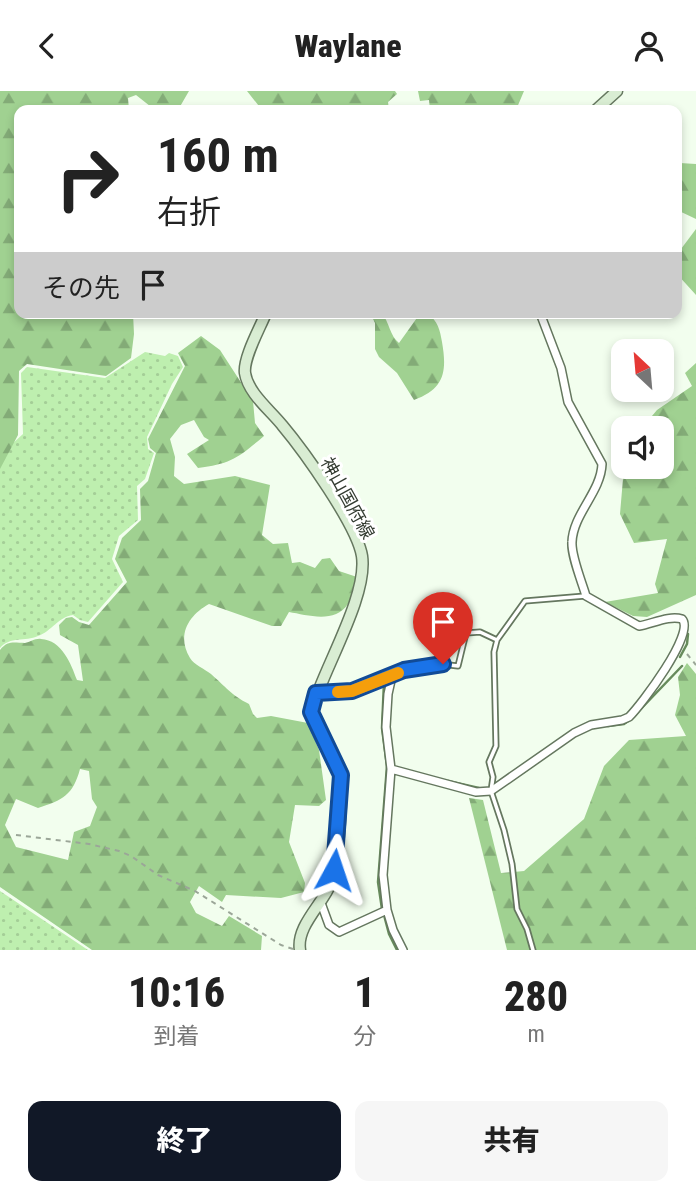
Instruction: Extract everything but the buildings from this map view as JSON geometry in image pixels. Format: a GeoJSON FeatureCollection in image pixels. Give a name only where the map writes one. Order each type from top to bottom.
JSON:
{"type":"FeatureCollection","features":[{"type":"Feature","properties":{"kind":"main road"},"geometry":{"type":"LineString","coordinates":[[602,105],[617,91]]}},
{"type":"Feature","properties":{"kind":"main road","name":"神山国府線"},"geometry":{"type":"LineString","coordinates":[[264,319],[247,359],[246,376],[254,392],[301,447],[351,528],[362,556],[361,582],[356,600],[316,693],[311,712],[341,775],[332,879],[321,903],[303,929],[299,950]]}},
{"type":"Feature","properties":{"kind":"street"},"geometry":{"type":"LineString","coordinates":[[542,319],[561,368],[568,402],[602,464],[602,473],[580,518],[572,542],[586,596],[639,626],[670,618],[683,619],[693,632]]}},
{"type":"Feature","properties":{"kind":"street"},"geometry":{"type":"LineString","coordinates":[[391,769],[476,792],[491,791],[574,733],[590,725],[629,717],[674,672]]}},
{"type":"Feature","properties":{"kind":"street"},"geometry":{"type":"LineString","coordinates":[[316,693],[352,691],[392,676]]}},
{"type":"Feature","properties":{"kind":"street"},"geometry":{"type":"LineString","coordinates":[[392,676],[387,694],[386,727],[391,769],[383,875],[384,912],[403,950]]}},
{"type":"Feature","properties":{"kind":"street"},"geometry":{"type":"LineString","coordinates":[[321,903],[329,925],[339,932],[384,912]]}},
{"type":"Feature","properties":{"kind":"lane"},"geometry":{"type":"LineString","coordinates":[[533,950],[517,909],[512,864],[491,791],[493,777],[489,762],[496,746],[494,652],[497,640],[525,601],[586,596]]}},
{"type":"Feature","properties":{"kind":"lane"},"geometry":{"type":"LineString","coordinates":[[392,676],[404,670],[443,664],[458,666],[466,633],[480,632],[497,640]]}},
{"type":"Feature","properties":{"kind":"path"},"geometry":{"type":"LineString","coordinates":[[687,654],[696,665]]}},
{"type":"Feature","properties":{"kind":"path"},"geometry":{"type":"LineString","coordinates":[[16,835],[89,843],[119,851],[131,856],[158,876],[195,891],[281,945],[299,950]]}},
{"type":"Feature","properties":{"kind":"green space"},"geometry":{"type":"Polygon","coordinates":[[[0,91],[189,91],[181,105],[149,105],[136,95],[128,98],[129,105],[14,105],[14,319],[133,319],[134,334],[131,358],[106,376],[27,364],[19,371],[18,435],[0,469],[0,91]]]}},
{"type":"Feature","properties":{"kind":"green space"},"geometry":{"type":"Polygon","coordinates":[[[247,91],[395,91],[397,94],[388,102],[388,105],[258,105],[247,91]]]}},
{"type":"Feature","properties":{"kind":"green space"},"geometry":{"type":"Polygon","coordinates":[[[418,91],[524,91],[518,105],[430,105],[429,100],[420,101],[418,91]]]}},
{"type":"Feature","properties":{"kind":"green space"},"geometry":{"type":"Polygon","coordinates":[[[682,163],[696,164],[696,219],[682,212],[682,163]]]}},
{"type":"Feature","properties":{"kind":"green space"},"geometry":{"type":"Polygon","coordinates":[[[696,229],[696,295],[682,280],[682,248],[696,229]]]}},
{"type":"Feature","properties":{"kind":"green space"},"geometry":{"type":"Polygon","coordinates":[[[373,319],[385,319],[399,343],[416,319],[434,319],[444,352],[444,370],[442,378],[432,390],[414,400],[397,373],[379,357],[375,349],[373,319]]]}},
{"type":"Feature","properties":{"kind":"green space"},"geometry":{"type":"Polygon","coordinates":[[[201,336],[220,350],[253,401],[255,423],[264,436],[234,458],[198,468],[187,454],[209,440],[204,437],[194,420],[181,425],[170,439],[175,457],[174,476],[184,484],[235,476],[270,485],[262,535],[273,544],[288,543],[292,563],[300,562],[315,568],[322,559],[330,558],[339,571],[357,577],[350,601],[336,614],[320,617],[289,612],[281,626],[272,626],[209,604],[191,620],[184,641],[192,660],[249,704],[257,718],[271,716],[308,723],[319,750],[326,800],[319,806],[295,805],[289,842],[305,883],[304,892],[281,898],[226,895],[222,902],[199,886],[190,902],[196,913],[222,926],[229,916],[262,936],[261,950],[92,950],[0,887],[0,650],[11,643],[48,640],[60,648],[77,680],[83,681],[78,645],[60,635],[59,625],[66,618],[72,617],[89,625],[127,582],[115,559],[122,538],[141,520],[140,489],[148,481],[156,453],[150,448],[148,439],[185,366],[178,353],[201,336]],[[80,769],[70,791],[47,805],[38,808],[16,799],[5,825],[16,847],[68,860],[74,832],[90,826],[97,807],[92,799],[89,771],[80,769]]]}},
{"type":"Feature","properties":{"kind":"green space"},"geometry":{"type":"Polygon","coordinates":[[[145,352],[178,356],[183,367],[147,437],[148,449],[154,453],[145,479],[137,486],[138,520],[119,536],[112,559],[123,582],[88,622],[73,615],[68,616],[43,634],[8,642],[0,648],[0,455],[23,434],[21,373],[27,367],[105,378],[145,352]]]}},
{"type":"Feature","properties":{"kind":"green space"},"geometry":{"type":"Polygon","coordinates":[[[696,363],[696,595],[647,617],[633,616],[605,602],[658,593],[655,584],[667,539],[634,543],[620,514],[623,479],[674,479],[674,416],[652,416],[667,403],[674,403],[674,398],[692,386],[685,373],[696,363]]]}},
{"type":"Feature","properties":{"kind":"green space"},"geometry":{"type":"Polygon","coordinates":[[[687,663],[696,674],[696,950],[507,950],[469,798],[483,800],[501,873],[524,871],[584,819],[604,766],[629,740],[686,736],[675,715],[680,695],[678,677],[687,663]]]}},
{"type":"Feature","properties":{"kind":"green space"},"geometry":{"type":"Polygon","coordinates":[[[0,891],[88,950],[0,950],[0,891]]]}},
{"type":"Feature","properties":{"kind":"waterway"},"geometry":{"type":"LineString","coordinates":[[680,657],[687,644],[688,634]]}},
{"type":"Feature","properties":{"kind":"waterway"},"geometry":{"type":"LineString","coordinates":[[636,714],[682,666]]}},
{"type":"Feature","properties":{"kind":"waterway"},"geometry":{"type":"LineString","coordinates":[[382,909],[378,882],[387,766],[382,728],[384,682]]}},
{"type":"Feature","properties":{"kind":"waterway"},"geometry":{"type":"LineString","coordinates":[[608,726],[624,724],[631,719]]}},
{"type":"Feature","properties":{"kind":"waterway"},"geometry":{"type":"LineString","coordinates":[[495,791],[527,770]]}},
{"type":"Feature","properties":{"kind":"waterway"},"geometry":{"type":"LineString","coordinates":[[448,781],[479,788]]}},
{"type":"Feature","properties":{"kind":"waterway"},"geometry":{"type":"LineString","coordinates":[[384,915],[397,950]]}},
{"type":"Feature","properties":{"kind":"slow traffic"},"geometry":{"type":"LineString","coordinates":[[338,692],[352,691],[398,673]]}},
{"type":"Feature","properties":{"kind":"route"},"geometry":{"type":"LineString","coordinates":[[334,870],[341,775],[311,712],[316,693],[352,691],[404,670],[443,664]]}}]}
